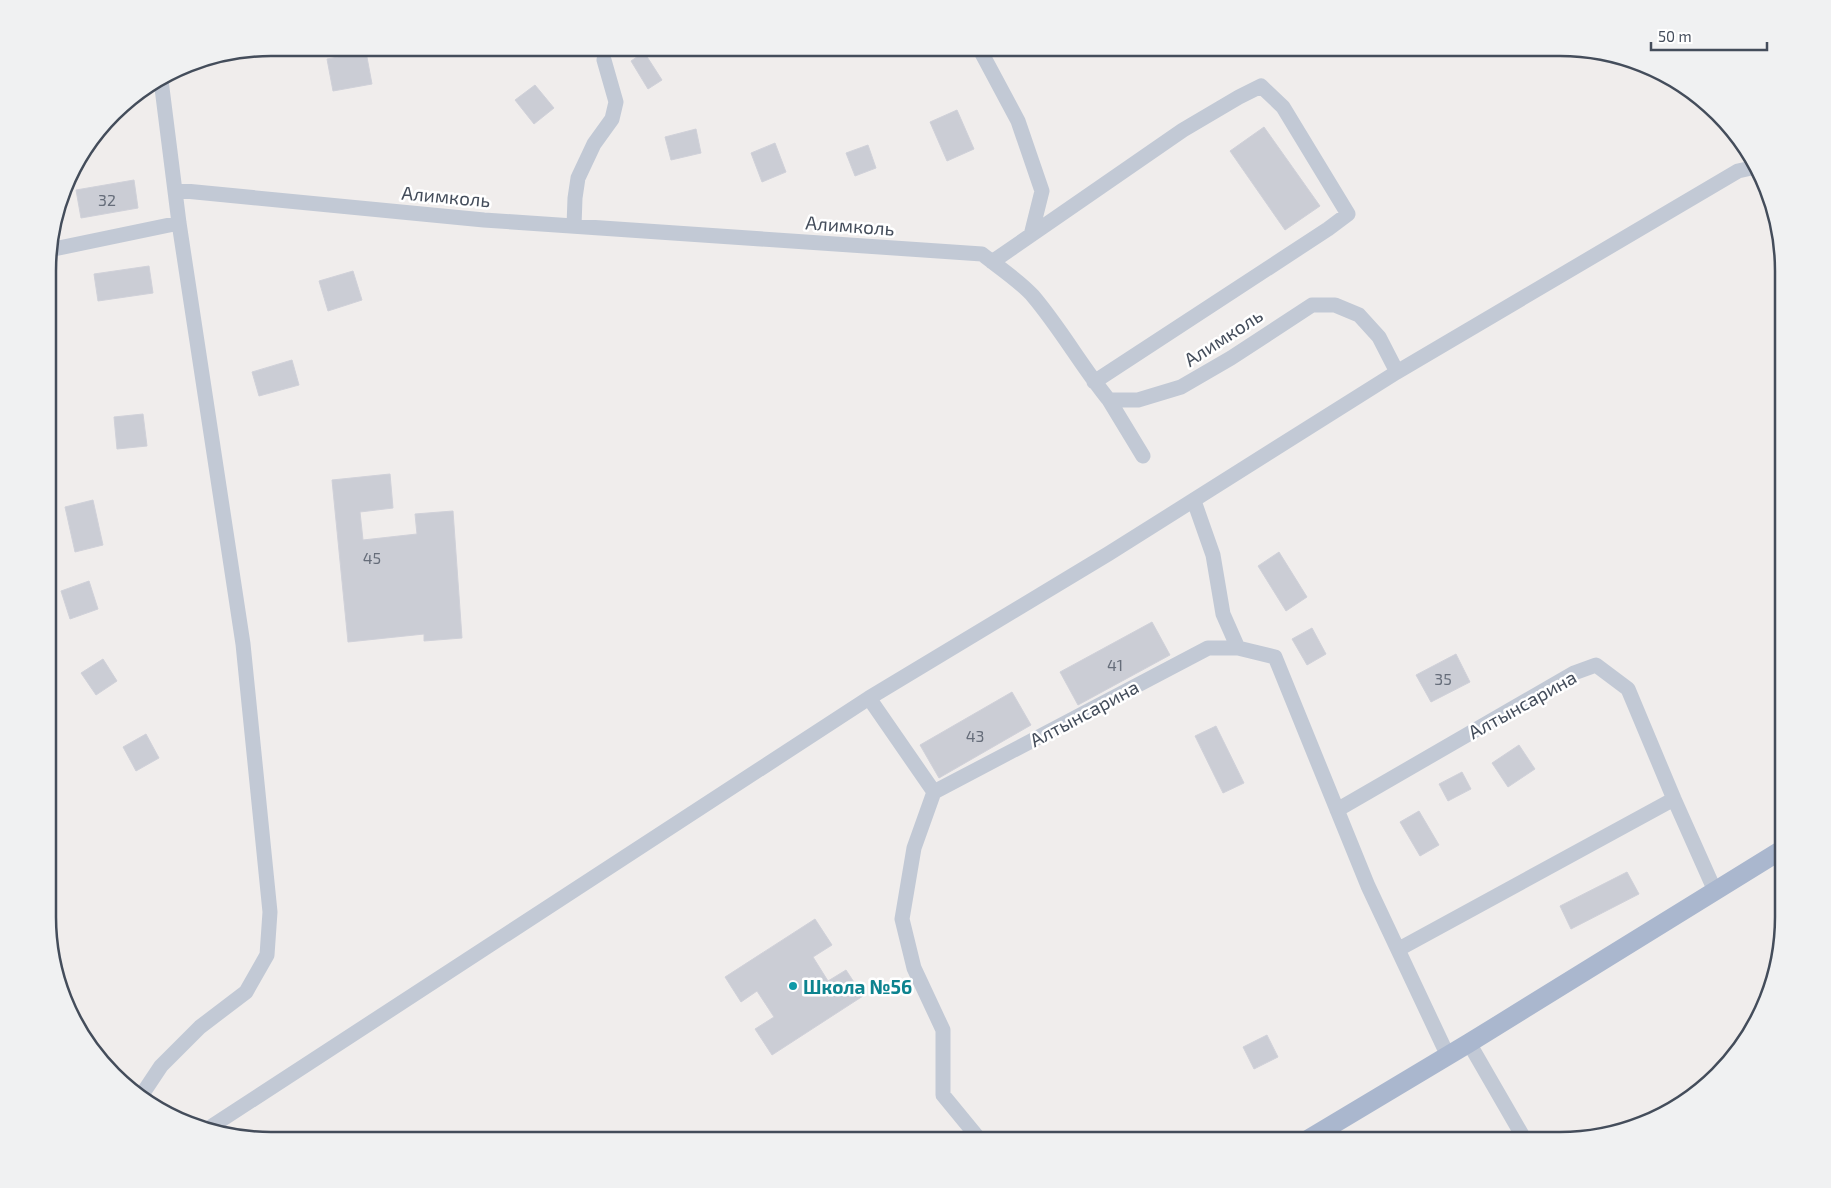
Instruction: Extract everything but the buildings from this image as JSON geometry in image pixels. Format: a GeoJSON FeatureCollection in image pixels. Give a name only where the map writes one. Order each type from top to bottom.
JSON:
{"type":"FeatureCollection","features":[{"type":"Feature","properties":{"kind":"main road"},"geometry":{"type":"LineString","coordinates":[[1321,1132],[1469,1044],[1775,854]]}},
{"type":"Feature","properties":{"kind":"street"},"geometry":{"type":"LineString","coordinates":[[983,56],[1018,121],[1042,191],[1031,235]]}},
{"type":"Feature","properties":{"kind":"street"},"geometry":{"type":"LineString","coordinates":[[574,226],[574,198],[578,178],[594,144],[612,119],[616,102],[604,60]]}},
{"type":"Feature","properties":{"kind":"street"},"geometry":{"type":"LineString","coordinates":[[145,1090],[161,1066],[200,1027],[246,992],[268,955],[270,912],[243,644],[179,223],[162,86]]}},
{"type":"Feature","properties":{"kind":"street"},"geometry":{"type":"LineString","coordinates":[[992,262],[1183,130],[1239,97],[1261,86],[1283,107],[1348,214],[1094,382]]}},
{"type":"Feature","properties":{"kind":"street"},"geometry":{"type":"LineString","coordinates":[[215,1124],[869,698],[1194,501],[1397,372],[1738,171],[1749,169]]}},
{"type":"Feature","properties":{"kind":"street","name":"Алимколь"},"geometry":{"type":"LineString","coordinates":[[175,190],[484,220],[982,254],[1032,294],[1078,356],[1094,382],[1109,400],[1138,400],[1181,387],[1231,358],[1312,305],[1335,304],[1359,315],[1379,337],[1397,372]]}},
{"type":"Feature","properties":{"kind":"street"},"geometry":{"type":"LineString","coordinates":[[58,248],[179,223]]}},
{"type":"Feature","properties":{"kind":"street"},"geometry":{"type":"LineString","coordinates":[[1109,400],[1143,456]]}},
{"type":"Feature","properties":{"kind":"street"},"geometry":{"type":"LineString","coordinates":[[1194,501],[1213,555],[1223,614],[1238,648]]}},
{"type":"Feature","properties":{"kind":"street","name":"Алтынсарина"},"geometry":{"type":"LineString","coordinates":[[934,792],[1208,648],[1238,648],[1275,657],[1368,886],[1448,1056]]}},
{"type":"Feature","properties":{"kind":"street","name":"Алтынсарина"},"geometry":{"type":"LineString","coordinates":[[1337,810],[1574,673],[1596,666],[1628,689],[1715,891]]}},
{"type":"Feature","properties":{"kind":"street"},"geometry":{"type":"LineString","coordinates":[[869,698],[934,792],[914,848],[902,919],[914,968],[943,1030],[943,1094],[974,1132]]}},
{"type":"Feature","properties":{"kind":"street"},"geometry":{"type":"LineString","coordinates":[[1399,949],[1674,799]]}},
{"type":"Feature","properties":{"kind":"street"},"geometry":{"type":"LineString","coordinates":[[1469,1044],[1520,1132]]}},
{"type":"Feature","properties":{"kind":"place","name":"Школа №56"},"geometry":{"type":"Point","coordinates":[793,986]}}]}
